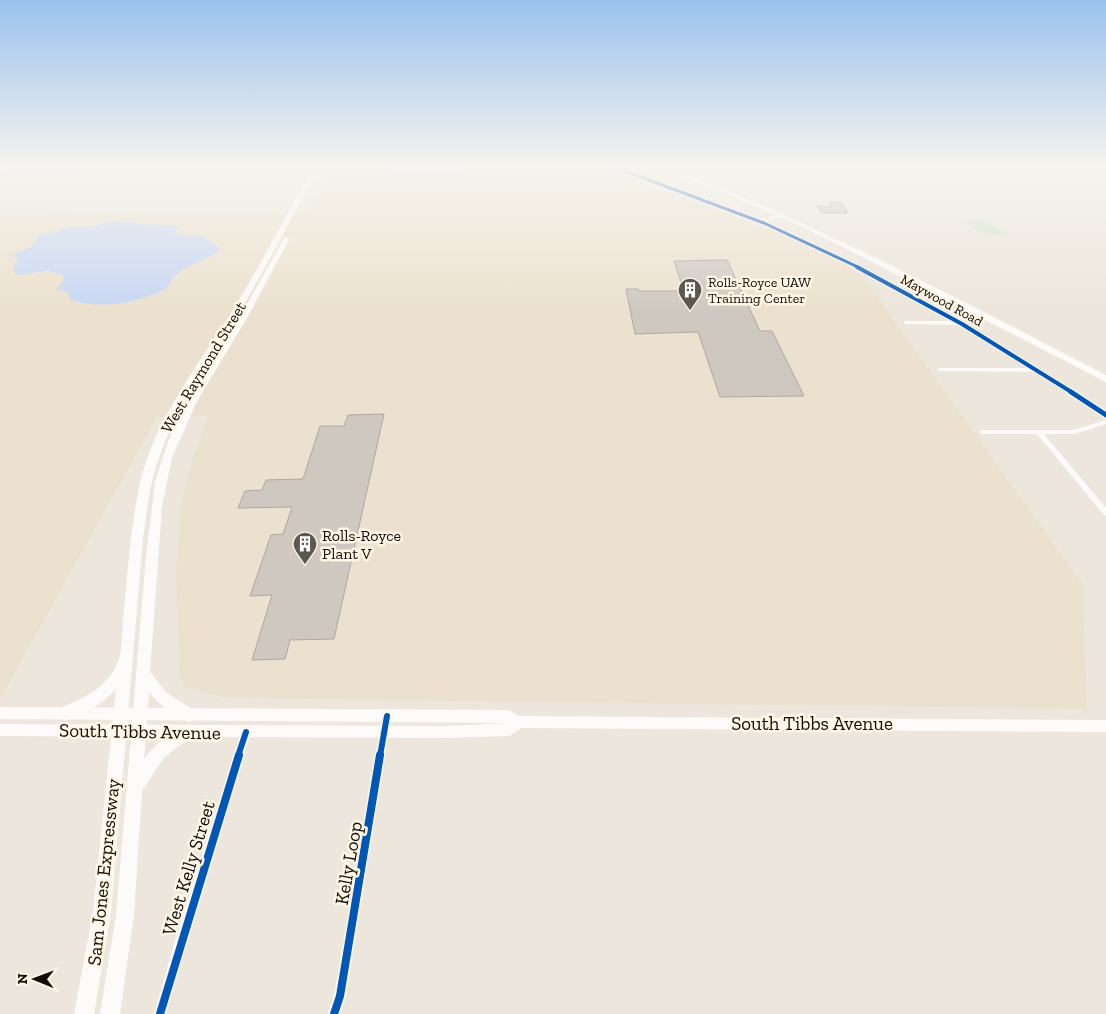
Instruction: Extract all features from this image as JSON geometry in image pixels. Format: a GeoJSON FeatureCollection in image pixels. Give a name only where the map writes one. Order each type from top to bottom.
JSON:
{"type":"FeatureCollection","features":[{"type":"Feature","properties":{"kind":"main road","name":"West Raymond Street"},"geometry":{"type":"LineString","coordinates":[[119,722],[139,518],[153,459],[173,414],[243,308],[291,215]]}},
{"type":"Feature","properties":{"kind":"main road","name":"West Raymond Street"},"geometry":{"type":"LineString","coordinates":[[139,722],[156,508],[167,459],[188,407],[297,215]]}},
{"type":"Feature","properties":{"kind":"main road"},"geometry":{"type":"LineString","coordinates":[[784,216],[868,256],[1106,379]]}},
{"type":"Feature","properties":{"kind":"main road"},"geometry":{"type":"LineString","coordinates":[[65,713],[90,704],[101,696],[108,689],[125,662]]}},
{"type":"Feature","properties":{"kind":"main road"},"geometry":{"type":"LineString","coordinates":[[143,674],[162,698],[189,715]]}},
{"type":"Feature","properties":{"kind":"main road","name":"South Tibbs Avenue"},"geometry":{"type":"LineString","coordinates":[[0,713],[65,713],[119,722]]}},
{"type":"Feature","properties":{"kind":"main road","name":"South Tibbs Avenue"},"geometry":{"type":"LineString","coordinates":[[0,730],[139,722],[189,715],[508,716],[518,722],[1106,726]]}},
{"type":"Feature","properties":{"kind":"main road","name":"Sam Jones Expressway"},"geometry":{"type":"LineString","coordinates":[[84,1014],[102,912],[119,722]]}},
{"type":"Feature","properties":{"kind":"main road","name":"South Tibbs Avenue"},"geometry":{"type":"LineString","coordinates":[[139,722],[190,731],[246,732],[509,730],[518,722]]}},
{"type":"Feature","properties":{"kind":"main road","name":"Sam Jones Expressway"},"geometry":{"type":"LineString","coordinates":[[110,1014],[125,915],[139,722]]}},
{"type":"Feature","properties":{"kind":"main road"},"geometry":{"type":"LineString","coordinates":[[134,790],[156,754],[171,741],[190,731]]}},
{"type":"Feature","properties":{"kind":"street","name":"Maywood Road"},"geometry":{"type":"LineString","coordinates":[[740,215],[821,249],[961,323],[1106,415]]}},
{"type":"Feature","properties":{"kind":"street"},"geometry":{"type":"LineString","coordinates":[[762,224],[772,217],[784,216]]}},
{"type":"Feature","properties":{"kind":"street"},"geometry":{"type":"LineString","coordinates":[[906,323],[961,323]]}},
{"type":"Feature","properties":{"kind":"street"},"geometry":{"type":"LineString","coordinates":[[940,370],[1037,370]]}},
{"type":"Feature","properties":{"kind":"street"},"geometry":{"type":"LineString","coordinates":[[982,432],[1074,432],[1106,422]]}},
{"type":"Feature","properties":{"kind":"street"},"geometry":{"type":"LineString","coordinates":[[1039,432],[1104,509]]}},
{"type":"Feature","properties":{"kind":"street","name":"Kelly Loop"},"geometry":{"type":"LineString","coordinates":[[334,1014],[340,996],[387,716]]}},
{"type":"Feature","properties":{"kind":"street","name":"West Kelly Street"},"geometry":{"type":"LineString","coordinates":[[160,1014],[246,732]]}},
{"type":"Feature","properties":{"kind":"shaded area"},"geometry":{"type":"Polygon","coordinates":[[[0,215],[732,215],[795,239],[860,273],[1083,585],[1087,709],[225,698],[187,688],[180,680],[176,577],[181,504],[189,471],[208,416],[157,417],[0,699],[0,215]]]}},
{"type":"Feature","properties":{"kind":"green space"},"geometry":{"type":"Polygon","coordinates":[[[985,219],[1005,234],[983,233],[964,220],[985,219]]]}},
{"type":"Feature","properties":{"kind":"water"},"geometry":{"type":"Polygon","coordinates":[[[114,221],[179,226],[174,233],[180,235],[205,235],[206,239],[220,248],[216,253],[181,271],[170,281],[167,288],[145,298],[107,305],[71,300],[67,292],[56,289],[62,284],[64,277],[61,274],[49,272],[49,270],[20,275],[15,274],[15,271],[8,272],[15,269],[14,266],[19,258],[9,256],[32,246],[38,236],[70,227],[98,226],[99,223],[114,221]]]}},
{"type":"Feature","properties":{"kind":"building","name":"Rolls-Royce UAW Training Center"},"geometry":{"type":"Polygon","coordinates":[[[727,260],[760,331],[772,331],[804,396],[720,397],[698,332],[635,334],[626,289],[638,289],[639,291],[684,291],[674,261],[727,260]]]}},
{"type":"Feature","properties":{"kind":"building","name":"Rolls-Royce Plant V"},"geometry":{"type":"Polygon","coordinates":[[[384,414],[334,639],[290,640],[285,659],[252,660],[272,595],[250,596],[271,535],[283,534],[292,507],[238,508],[245,491],[262,490],[266,480],[303,479],[320,426],[344,426],[348,415],[384,414]]]}},
{"type":"Feature","properties":{"kind":"cycle path"},"geometry":{"type":"LineString","coordinates":[[744,215],[811,244],[888,282],[962,324],[1106,415]]}},
{"type":"Feature","properties":{"kind":"cycle path"},"geometry":{"type":"LineString","coordinates":[[334,1014],[340,996],[387,716]]}},
{"type":"Feature","properties":{"kind":"cycle path"},"geometry":{"type":"LineString","coordinates":[[160,1014],[246,732]]}},
{"type":"Feature","properties":{"kind":"place","name":"Rolls-Royce UAW Training Center"},"geometry":{"type":"Point","coordinates":[690,311]}},
{"type":"Feature","properties":{"kind":"place","name":"Rolls-Royce Plant V"},"geometry":{"type":"Point","coordinates":[305,565]}}]}
